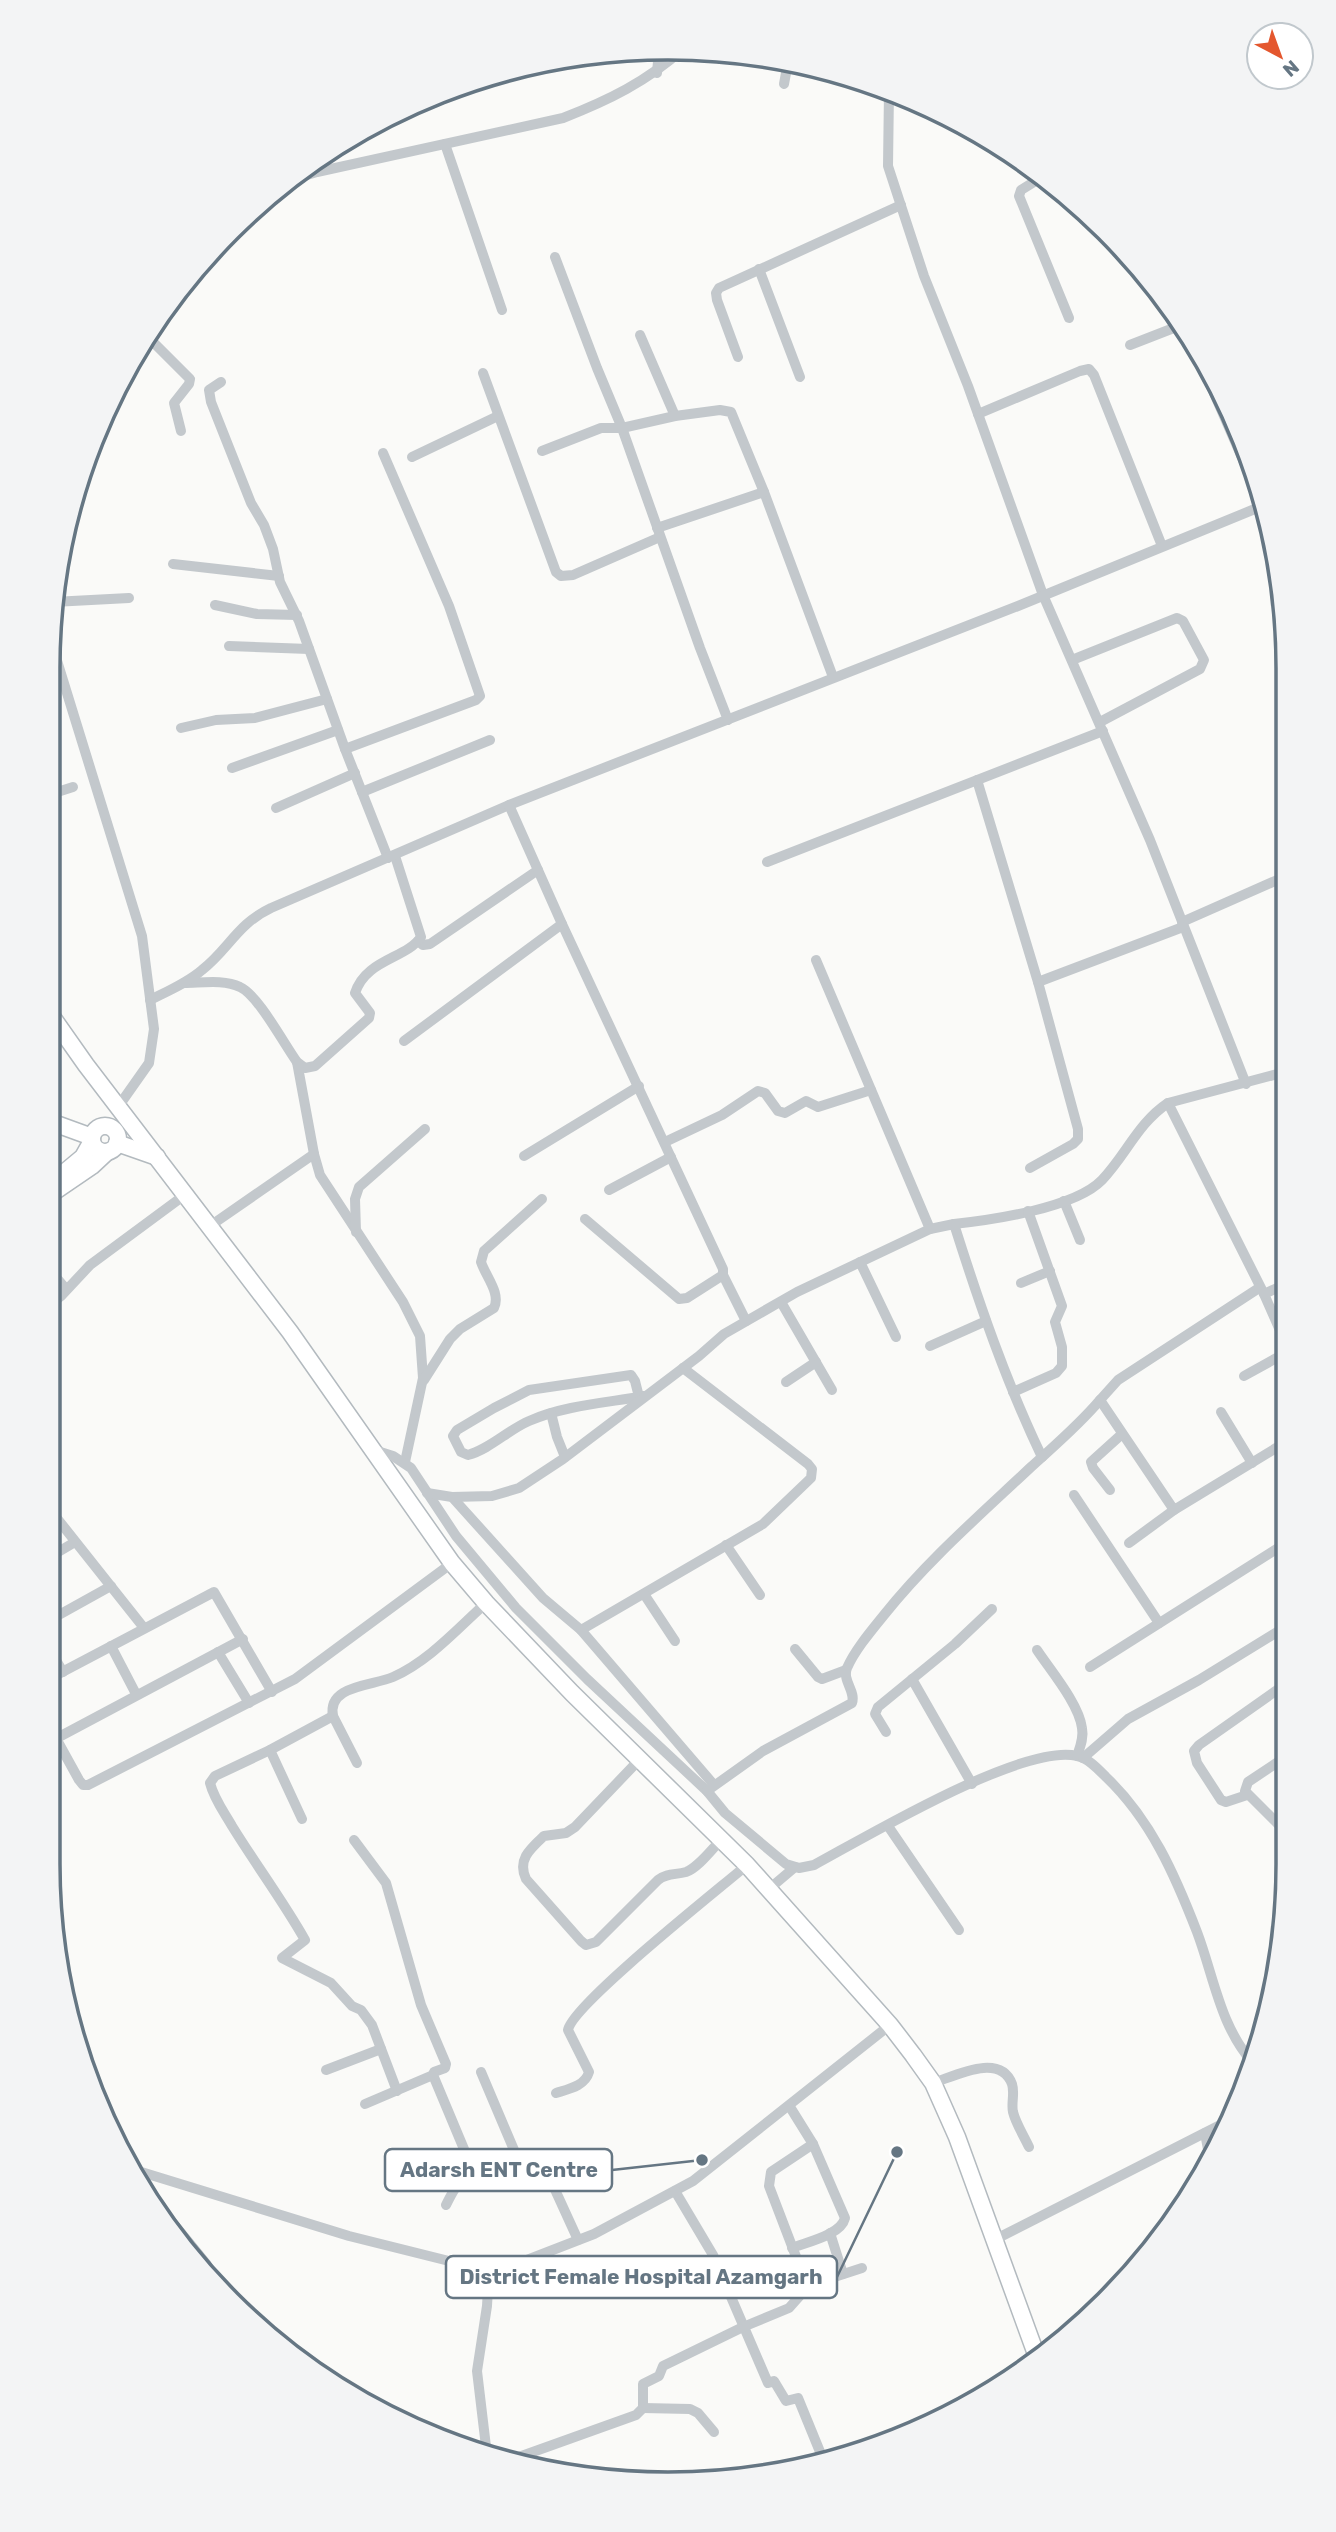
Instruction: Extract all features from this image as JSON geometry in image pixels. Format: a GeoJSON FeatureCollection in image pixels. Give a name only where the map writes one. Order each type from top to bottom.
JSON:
{"type":"FeatureCollection","features":[{"type":"Feature","properties":{"kind":"street"},"geometry":{"type":"LineString","coordinates":[[657,72],[658,60]]}},
{"type":"Feature","properties":{"kind":"street"},"geometry":{"type":"LineString","coordinates":[[312,175],[563,118],[599,104],[657,72],[671,60]]}},
{"type":"Feature","properties":{"kind":"street"},"geometry":{"type":"LineString","coordinates":[[784,84],[786,71]]}},
{"type":"Feature","properties":{"kind":"street"},"geometry":{"type":"LineString","coordinates":[[889,101],[886,155],[890,175],[924,276],[968,386],[1043,595],[1150,840],[1246,1084]]}},
{"type":"Feature","properties":{"kind":"street"},"geometry":{"type":"LineString","coordinates":[[445,144],[502,310]]}},
{"type":"Feature","properties":{"kind":"street"},"geometry":{"type":"LineString","coordinates":[[1034,182],[1021,190],[1019,196],[1069,318]]}},
{"type":"Feature","properties":{"kind":"street"},"geometry":{"type":"LineString","coordinates":[[738,356],[716,293],[723,285],[901,205]]}},
{"type":"Feature","properties":{"kind":"street"},"geometry":{"type":"LineString","coordinates":[[555,257],[622,428],[728,720]]}},
{"type":"Feature","properties":{"kind":"street"},"geometry":{"type":"LineString","coordinates":[[759,269],[800,377]]}},
{"type":"Feature","properties":{"kind":"street"},"geometry":{"type":"LineString","coordinates":[[1130,345],[1172,327]]}},
{"type":"Feature","properties":{"kind":"street"},"geometry":{"type":"LineString","coordinates":[[640,335],[674,416]]}},
{"type":"Feature","properties":{"kind":"street"},"geometry":{"type":"LineString","coordinates":[[154,343],[190,379],[174,403],[181,431]]}},
{"type":"Feature","properties":{"kind":"street"},"geometry":{"type":"LineString","coordinates":[[978,414],[1080,370],[1089,369],[1094,375],[1163,546]]}},
{"type":"Feature","properties":{"kind":"street"},"geometry":{"type":"LineString","coordinates":[[483,373],[553,566],[561,576],[573,575],[658,533],[764,492]]}},
{"type":"Feature","properties":{"kind":"street"},"geometry":{"type":"LineString","coordinates":[[184,983],[233,985],[247,991],[297,1062],[305,1068],[315,1066],[367,1020],[370,1014],[355,993],[357,986],[375,967],[418,941],[420,933],[392,857],[345,749],[297,615],[279,576],[264,525],[251,503],[211,402],[209,390],[221,382]]}},
{"type":"Feature","properties":{"kind":"street"},"geometry":{"type":"LineString","coordinates":[[542,452],[596,429],[622,428],[674,416],[720,410],[731,412],[834,677]]}},
{"type":"Feature","properties":{"kind":"street"},"geometry":{"type":"LineString","coordinates":[[412,457],[498,416]]}},
{"type":"Feature","properties":{"kind":"street"},"geometry":{"type":"LineString","coordinates":[[345,749],[476,700],[480,696],[449,606],[383,453]]}},
{"type":"Feature","properties":{"kind":"street"},"geometry":{"type":"LineString","coordinates":[[150,1000],[202,971],[240,928],[261,913],[509,804],[728,720],[1255,509]]}},
{"type":"Feature","properties":{"kind":"street"},"geometry":{"type":"LineString","coordinates":[[173,564],[279,576]]}},
{"type":"Feature","properties":{"kind":"street"},"geometry":{"type":"LineString","coordinates":[[64,601],[129,598]]}},
{"type":"Feature","properties":{"kind":"street"},"geometry":{"type":"LineString","coordinates":[[215,605],[257,614],[297,615]]}},
{"type":"Feature","properties":{"kind":"street"},"geometry":{"type":"LineString","coordinates":[[767,862],[977,780],[1101,726],[1200,669],[1204,660],[1183,621],[1177,618],[1072,660]]}},
{"type":"Feature","properties":{"kind":"street"},"geometry":{"type":"LineString","coordinates":[[229,646],[309,649]]}},
{"type":"Feature","properties":{"kind":"street"},"geometry":{"type":"LineString","coordinates":[[60,670],[142,936],[154,1029],[149,1063],[118,1107],[112,1141],[92,1166],[60,1188]]}},
{"type":"Feature","properties":{"kind":"street"},"geometry":{"type":"LineString","coordinates":[[181,728],[226,719],[255,718],[327,699]]}},
{"type":"Feature","properties":{"kind":"street"},"geometry":{"type":"LineString","coordinates":[[232,768],[338,730]]}},
{"type":"Feature","properties":{"kind":"street"},"geometry":{"type":"LineString","coordinates":[[362,792],[490,740]]}},
{"type":"Feature","properties":{"kind":"street"},"geometry":{"type":"LineString","coordinates":[[275,808],[355,773]]}},
{"type":"Feature","properties":{"kind":"street"},"geometry":{"type":"LineString","coordinates":[[977,780],[1038,982],[1079,1134],[1073,1144],[1030,1168]]}},
{"type":"Feature","properties":{"kind":"street"},"geometry":{"type":"LineString","coordinates":[[60,791],[73,787]]}},
{"type":"Feature","properties":{"kind":"street"},"geometry":{"type":"LineString","coordinates":[[509,804],[746,1321]]}},
{"type":"Feature","properties":{"kind":"street"},"geometry":{"type":"LineString","coordinates":[[418,941],[423,945],[430,944],[538,870]]}},
{"type":"Feature","properties":{"kind":"street"},"geometry":{"type":"LineString","coordinates":[[1038,982],[1182,925],[1276,881]]}},
{"type":"Feature","properties":{"kind":"street"},"geometry":{"type":"LineString","coordinates":[[404,1041],[562,924]]}},
{"type":"Feature","properties":{"kind":"street"},"geometry":{"type":"LineString","coordinates":[[816,960],[930,1229]]}},
{"type":"Feature","properties":{"kind":"street"},"geometry":{"type":"LineString","coordinates":[[60,1027],[290,1332],[452,1563],[486,1603],[572,1693],[747,1865],[890,2025],[933,2082],[957,2137],[1034,2350]]}},
{"type":"Feature","properties":{"kind":"street"},"geometry":{"type":"LineString","coordinates":[[297,1062],[314,1154],[324,1184],[403,1302],[420,1336],[423,1350],[422,1385],[405,1462]]}},
{"type":"Feature","properties":{"kind":"street"},"geometry":{"type":"LineString","coordinates":[[427,1493],[452,1497],[506,1493],[534,1480],[720,1337],[781,1301],[930,1229],[1028,1211],[1064,1201],[1093,1188],[1103,1179],[1140,1128],[1168,1103],[1276,1075]]}},
{"type":"Feature","properties":{"kind":"street"},"geometry":{"type":"LineString","coordinates":[[524,1156],[639,1086]]}},
{"type":"Feature","properties":{"kind":"street"},"geometry":{"type":"LineString","coordinates":[[665,1142],[722,1115],[758,1091],[765,1093],[778,1111],[785,1113],[806,1101],[818,1107],[871,1090]]}},
{"type":"Feature","properties":{"kind":"street"},"geometry":{"type":"LineString","coordinates":[[1168,1103],[1276,1324]]}},
{"type":"Feature","properties":{"kind":"street"},"geometry":{"type":"LineString","coordinates":[[60,1126],[92,1139],[99,1151],[112,1141]]}},
{"type":"Feature","properties":{"kind":"street"},"geometry":{"type":"LineString","coordinates":[[60,1176],[83,1157],[97,1128],[102,1126],[112,1141],[157,1157]]}},
{"type":"Feature","properties":{"kind":"street"},"geometry":{"type":"LineString","coordinates":[[356,1233],[355,1199],[359,1187],[425,1129]]}},
{"type":"Feature","properties":{"kind":"street"},"geometry":{"type":"LineString","coordinates":[[210,1226],[314,1154]]}},
{"type":"Feature","properties":{"kind":"street"},"geometry":{"type":"LineString","coordinates":[[609,1189],[671,1157]]}},
{"type":"Feature","properties":{"kind":"street"},"geometry":{"type":"LineString","coordinates":[[60,1295],[90,1265],[186,1194]]}},
{"type":"Feature","properties":{"kind":"street"},"geometry":{"type":"LineString","coordinates":[[422,1385],[450,1339],[460,1329],[494,1308],[496,1296],[481,1262],[484,1251],[542,1199]]}},
{"type":"Feature","properties":{"kind":"street"},"geometry":{"type":"LineString","coordinates":[[1064,1201],[1080,1240]]}},
{"type":"Feature","properties":{"kind":"street"},"geometry":{"type":"LineString","coordinates":[[1013,1392],[1056,1373],[1062,1366],[1062,1347],[1055,1322],[1062,1306],[1028,1211]]}},
{"type":"Feature","properties":{"kind":"street"},"geometry":{"type":"LineString","coordinates":[[585,1219],[679,1299],[687,1298],[723,1275]]}},
{"type":"Feature","properties":{"kind":"street"},"geometry":{"type":"LineString","coordinates":[[954,1224],[986,1321],[1042,1457]]}},
{"type":"Feature","properties":{"kind":"street"},"geometry":{"type":"LineString","coordinates":[[860,1262],[896,1338]]}},
{"type":"Feature","properties":{"kind":"street"},"geometry":{"type":"LineString","coordinates":[[1021,1283],[1050,1271]]}},
{"type":"Feature","properties":{"kind":"street"},"geometry":{"type":"LineString","coordinates":[[60,1282],[66,1289]]}},
{"type":"Feature","properties":{"kind":"street"},"geometry":{"type":"LineString","coordinates":[[796,1649],[822,1679],[826,1680],[846,1670],[874,1627],[906,1588],[1088,1415],[1118,1380],[1261,1291],[1276,1287]]}},
{"type":"Feature","properties":{"kind":"street"},"geometry":{"type":"LineString","coordinates":[[781,1301],[832,1390]]}},
{"type":"Feature","properties":{"kind":"street"},"geometry":{"type":"LineString","coordinates":[[930,1346],[986,1321]]}},
{"type":"Feature","properties":{"kind":"street"},"geometry":{"type":"LineString","coordinates":[[1244,1376],[1276,1358]]}},
{"type":"Feature","properties":{"kind":"street"},"geometry":{"type":"LineString","coordinates":[[786,1382],[816,1362]]}},
{"type":"Feature","properties":{"kind":"street"},"geometry":{"type":"LineString","coordinates":[[581,1630],[773,1516],[811,1478],[812,1469],[683,1368]]}},
{"type":"Feature","properties":{"kind":"street"},"geometry":{"type":"LineString","coordinates":[[631,1375],[644,1396],[551,1413],[519,1425],[468,1455],[461,1452],[453,1436],[457,1430],[494,1408],[540,1387],[631,1375]]}},
{"type":"Feature","properties":{"kind":"street"},"geometry":{"type":"LineString","coordinates":[[1100,1400],[1174,1510]]}},
{"type":"Feature","properties":{"kind":"street"},"geometry":{"type":"LineString","coordinates":[[1222,1412],[1252,1463]]}},
{"type":"Feature","properties":{"kind":"street"},"geometry":{"type":"LineString","coordinates":[[551,1413],[565,1457]]}},
{"type":"Feature","properties":{"kind":"street"},"geometry":{"type":"LineString","coordinates":[[1110,1490],[1091,1462],[1122,1433]]}},
{"type":"Feature","properties":{"kind":"street"},"geometry":{"type":"LineString","coordinates":[[1129,1543],[1174,1510],[1276,1448]]}},
{"type":"Feature","properties":{"kind":"street"},"geometry":{"type":"LineString","coordinates":[[371,1449],[405,1462],[456,1536],[516,1608],[587,1679],[710,1788]]}},
{"type":"Feature","properties":{"kind":"street"},"geometry":{"type":"LineString","coordinates":[[1074,1496],[1159,1623]]}},
{"type":"Feature","properties":{"kind":"street"},"geometry":{"type":"LineString","coordinates":[[452,1497],[543,1598],[581,1630],[710,1788],[725,1813],[786,1864],[795,1867],[814,1865],[972,1784],[1028,1760],[1048,1755],[1080,1757],[1093,1765],[1127,1801],[1165,1855],[1203,1948],[1226,2021],[1234,2039],[1246,2054]]}},
{"type":"Feature","properties":{"kind":"street"},"geometry":{"type":"LineString","coordinates":[[60,1523],[144,1628]]}},
{"type":"Feature","properties":{"kind":"street"},"geometry":{"type":"LineString","coordinates":[[60,1551],[75,1542]]}},
{"type":"Feature","properties":{"kind":"street"},"geometry":{"type":"LineString","coordinates":[[726,1545],[760,1595]]}},
{"type":"Feature","properties":{"kind":"street"},"geometry":{"type":"LineString","coordinates":[[1090,1667],[1276,1549]]}},
{"type":"Feature","properties":{"kind":"street"},"geometry":{"type":"LineString","coordinates":[[60,1744],[79,1780],[83,1785],[88,1785],[272,1692],[310,1668],[452,1563]]}},
{"type":"Feature","properties":{"kind":"street"},"geometry":{"type":"LineString","coordinates":[[60,1614],[111,1586]]}},
{"type":"Feature","properties":{"kind":"street"},"geometry":{"type":"LineString","coordinates":[[60,1674],[214,1592],[272,1692]]}},
{"type":"Feature","properties":{"kind":"street"},"geometry":{"type":"LineString","coordinates":[[644,1594],[674,1641]]}},
{"type":"Feature","properties":{"kind":"street"},"geometry":{"type":"LineString","coordinates":[[357,1763],[333,1716],[331,1707],[335,1698],[347,1690],[377,1683],[412,1667],[486,1603]]}},
{"type":"Feature","properties":{"kind":"street"},"geometry":{"type":"LineString","coordinates":[[886,1732],[876,1719],[878,1706],[955,1644],[992,1609]]}},
{"type":"Feature","properties":{"kind":"street"},"geometry":{"type":"LineString","coordinates":[[1080,1757],[1128,1719],[1276,1632]]}},
{"type":"Feature","properties":{"kind":"street"},"geometry":{"type":"LineString","coordinates":[[60,1736],[243,1639]]}},
{"type":"Feature","properties":{"kind":"street"},"geometry":{"type":"LineString","coordinates":[[111,1646],[136,1694]]}},
{"type":"Feature","properties":{"kind":"street"},"geometry":{"type":"LineString","coordinates":[[1037,1650],[1077,1710],[1083,1737],[1080,1757]]}},
{"type":"Feature","properties":{"kind":"street"},"geometry":{"type":"LineString","coordinates":[[218,1652],[249,1703]]}},
{"type":"Feature","properties":{"kind":"street"},"geometry":{"type":"LineString","coordinates":[[60,1667],[63,1672]]}},
{"type":"Feature","properties":{"kind":"street"},"geometry":{"type":"LineString","coordinates":[[710,1788],[763,1751],[847,1708],[854,1699],[846,1680],[846,1670]]}},
{"type":"Feature","properties":{"kind":"street"},"geometry":{"type":"LineString","coordinates":[[912,1679],[972,1784]]}},
{"type":"Feature","properties":{"kind":"street"},"geometry":{"type":"LineString","coordinates":[[1247,1795],[1226,1802],[1221,1800],[1197,1763],[1194,1751],[1276,1691]]}},
{"type":"Feature","properties":{"kind":"street"},"geometry":{"type":"LineString","coordinates":[[333,1716],[215,1776],[210,1783],[213,1794],[305,1940],[282,1958],[331,1983],[352,2006],[361,2010],[372,2025],[397,2091]]}},
{"type":"Feature","properties":{"kind":"street"},"geometry":{"type":"LineString","coordinates":[[270,1750],[302,1819]]}},
{"type":"Feature","properties":{"kind":"street"},"geometry":{"type":"LineString","coordinates":[[640,1759],[575,1827],[566,1833],[544,1836],[524,1858],[522,1866],[526,1879],[581,1941],[586,1945],[596,1942],[658,1880],[665,1875],[685,1872],[693,1867],[721,1840]]}},
{"type":"Feature","properties":{"kind":"street"},"geometry":{"type":"LineString","coordinates":[[1276,1763],[1248,1782],[1245,1787],[1247,1795],[1276,1822]]}},
{"type":"Feature","properties":{"kind":"street"},"geometry":{"type":"LineString","coordinates":[[888,1826],[959,1930]]}},
{"type":"Feature","properties":{"kind":"street"},"geometry":{"type":"LineString","coordinates":[[354,1840],[386,1883],[421,2005],[446,2064],[445,2068],[433,2075],[365,2104]]}},
{"type":"Feature","properties":{"kind":"street"},"geometry":{"type":"LineString","coordinates":[[556,2093],[578,2085],[588,2077],[589,2072],[568,2030],[573,2017],[623,1970],[747,1865]]}},
{"type":"Feature","properties":{"kind":"street"},"geometry":{"type":"LineString","coordinates":[[769,1889],[795,1867]]}},
{"type":"Feature","properties":{"kind":"street"},"geometry":{"type":"LineString","coordinates":[[144,2173],[349,2236],[489,2272],[594,2234],[693,2181],[790,2107],[890,2025]]}},
{"type":"Feature","properties":{"kind":"street"},"geometry":{"type":"LineString","coordinates":[[326,2070],[381,2049]]}},
{"type":"Feature","properties":{"kind":"street"},"geometry":{"type":"LineString","coordinates":[[933,2082],[978,2069],[998,2069],[1012,2084],[1014,2114],[1029,2147]]}},
{"type":"Feature","properties":{"kind":"street"},"geometry":{"type":"LineString","coordinates":[[481,2071],[517,2157]]}},
{"type":"Feature","properties":{"kind":"street"},"geometry":{"type":"LineString","coordinates":[[433,2075],[474,2173]]}},
{"type":"Feature","properties":{"kind":"street"},"geometry":{"type":"LineString","coordinates":[[790,2107],[813,2144],[845,2218],[842,2226],[830,2233],[792,2248]]}},
{"type":"Feature","properties":{"kind":"street"},"geometry":{"type":"LineString","coordinates":[[994,2240],[1217,2127]]}},
{"type":"Feature","properties":{"kind":"street"},"geometry":{"type":"LineString","coordinates":[[1205,2133],[1207,2145]]}},
{"type":"Feature","properties":{"kind":"street"},"geometry":{"type":"LineString","coordinates":[[808,2288],[769,2186],[769,2179],[771,2172],[813,2144]]}},
{"type":"Feature","properties":{"kind":"street"},"geometry":{"type":"LineString","coordinates":[[446,2205],[457,2185],[474,2173],[531,2154],[541,2159],[578,2240]]}},
{"type":"Feature","properties":{"kind":"street"},"geometry":{"type":"LineString","coordinates":[[676,2191],[713,2255],[768,2383],[774,2381],[786,2401],[798,2399],[820,2453]]}},
{"type":"Feature","properties":{"kind":"street"},"geometry":{"type":"LineString","coordinates":[[830,2233],[843,2274]]}},
{"type":"Feature","properties":{"kind":"street"},"geometry":{"type":"LineString","coordinates":[[524,2455],[636,2415],[643,2408],[643,2384],[659,2376],[663,2366],[789,2308],[808,2288],[862,2268]]}},
{"type":"Feature","properties":{"kind":"street"},"geometry":{"type":"LineString","coordinates":[[486,2444],[477,2371],[487,2306],[489,2272]]}},
{"type":"Feature","properties":{"kind":"street"},"geometry":{"type":"LineString","coordinates":[[643,2408],[690,2409],[698,2413],[714,2432]]}},
{"type":"Feature","properties":{"kind":"place","name":"District Female Hospital Azamgarh"},"geometry":{"type":"Point","coordinates":[897,2152]}},
{"type":"Feature","properties":{"kind":"place","name":"Adarsh ENT Centre"},"geometry":{"type":"Point","coordinates":[702,2160]}}]}
